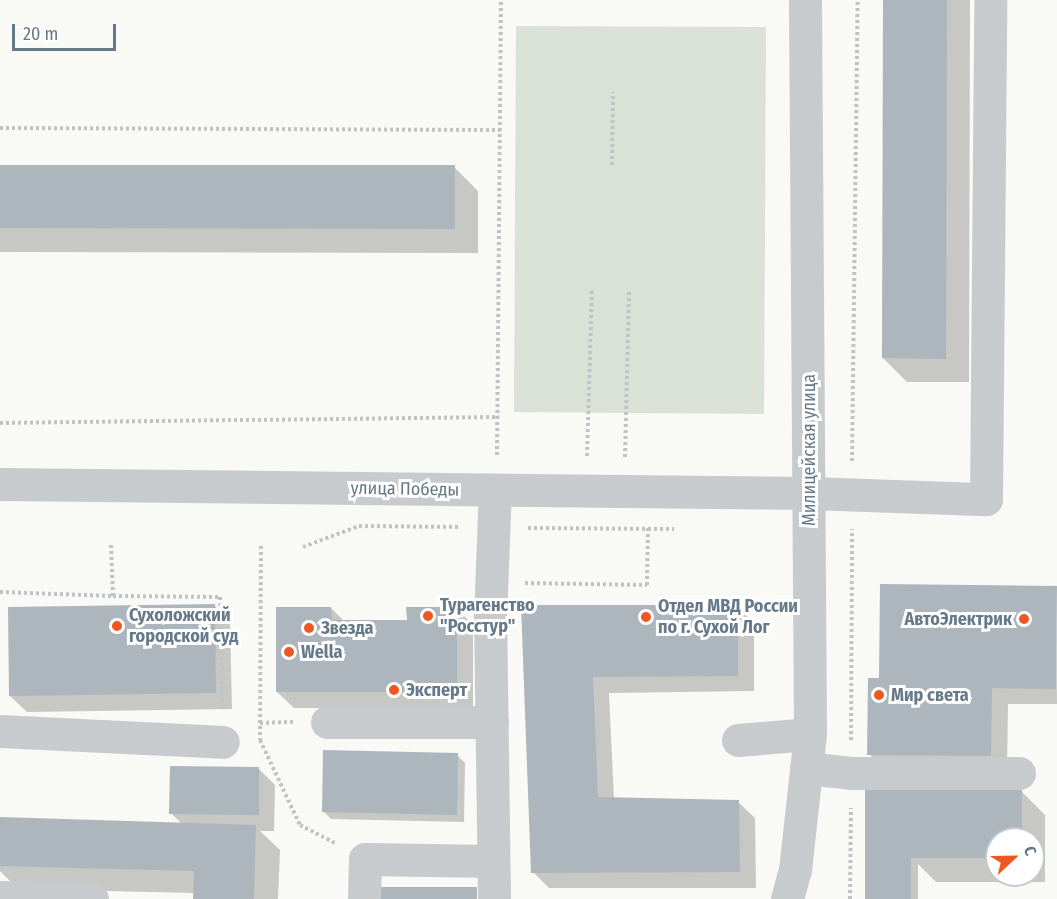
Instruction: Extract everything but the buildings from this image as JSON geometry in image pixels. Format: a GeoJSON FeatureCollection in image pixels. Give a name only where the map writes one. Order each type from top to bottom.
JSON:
{"type":"FeatureCollection","features":[{"type":"Feature","properties":{"kind":"street","name":"Милицейская улица"},"geometry":{"type":"LineString","coordinates":[[787,899],[795,870],[810,734],[805,0]]}},
{"type":"Feature","properties":{"kind":"street","name":"улица Победы"},"geometry":{"type":"LineString","coordinates":[[0,484],[810,493],[986,499],[990,0]]}},
{"type":"Feature","properties":{"kind":"street"},"geometry":{"type":"LineString","coordinates":[[494,899],[492,582],[495,490]]}},
{"type":"Feature","properties":{"kind":"street"},"geometry":{"type":"LineString","coordinates":[[327,722],[492,722]]}},
{"type":"Feature","properties":{"kind":"street"},"geometry":{"type":"LineString","coordinates":[[0,731],[223,742]]}},
{"type":"Feature","properties":{"kind":"street"},"geometry":{"type":"LineString","coordinates":[[738,740],[810,734]]}},
{"type":"Feature","properties":{"kind":"street"},"geometry":{"type":"LineString","coordinates":[[806,768],[851,773],[1019,773]]}},
{"type":"Feature","properties":{"kind":"street"},"geometry":{"type":"LineString","coordinates":[[364,899],[365,859],[493,861]]}},
{"type":"Feature","properties":{"kind":"street"},"geometry":{"type":"LineString","coordinates":[[0,897],[92,899]]}},
{"type":"Feature","properties":{"kind":"path"},"geometry":{"type":"LineString","coordinates":[[495,490],[499,417],[501,0]]}},
{"type":"Feature","properties":{"kind":"path"},"geometry":{"type":"LineString","coordinates":[[850,899],[858,0]]}},
{"type":"Feature","properties":{"kind":"path"},"geometry":{"type":"LineString","coordinates":[[612,165],[613,92]]}},
{"type":"Feature","properties":{"kind":"path"},"geometry":{"type":"LineString","coordinates":[[0,128],[500,130]]}},
{"type":"Feature","properties":{"kind":"path"},"geometry":{"type":"LineString","coordinates":[[586,491],[592,289]]}},
{"type":"Feature","properties":{"kind":"path"},"geometry":{"type":"LineString","coordinates":[[492,582],[647,585],[648,529],[636,492],[629,290]]}},
{"type":"Feature","properties":{"kind":"path"},"geometry":{"type":"LineString","coordinates":[[0,423],[499,417]]}},
{"type":"Feature","properties":{"kind":"path"},"geometry":{"type":"LineString","coordinates":[[303,547],[359,526],[682,529]]}},
{"type":"Feature","properties":{"kind":"path"},"geometry":{"type":"LineString","coordinates":[[111,543],[113,596]]}},
{"type":"Feature","properties":{"kind":"path"},"geometry":{"type":"LineString","coordinates":[[261,546],[260,740],[300,825],[365,859]]}},
{"type":"Feature","properties":{"kind":"path"},"geometry":{"type":"LineString","coordinates":[[0,592],[220,597],[223,742]]}},
{"type":"Feature","properties":{"kind":"shaded area"},"geometry":{"type":"Polygon","coordinates":[[[516,26],[766,27],[764,414],[514,412],[516,26]]]}},
{"type":"Feature","properties":{"kind":"place","name":"Турагенство \"Росстур\""},"geometry":{"type":"Point","coordinates":[428,616]}},
{"type":"Feature","properties":{"kind":"place","name":"Отдел МВД России по г. Сухой Лог"},"geometry":{"type":"Point","coordinates":[646,617]}},
{"type":"Feature","properties":{"kind":"place","name":"АвтоЭлектрик"},"geometry":{"type":"Point","coordinates":[1024,619]}},
{"type":"Feature","properties":{"kind":"place","name":"Сухоложский городской суд"},"geometry":{"type":"Point","coordinates":[117,626]}},
{"type":"Feature","properties":{"kind":"place","name":"Звезда"},"geometry":{"type":"Point","coordinates":[309,628]}},
{"type":"Feature","properties":{"kind":"place","name":"Wella"},"geometry":{"type":"Point","coordinates":[289,652]}},
{"type":"Feature","properties":{"kind":"place","name":"Эксперт"},"geometry":{"type":"Point","coordinates":[394,690]}},
{"type":"Feature","properties":{"kind":"place","name":"Мир света"},"geometry":{"type":"Point","coordinates":[879,695]}}]}
